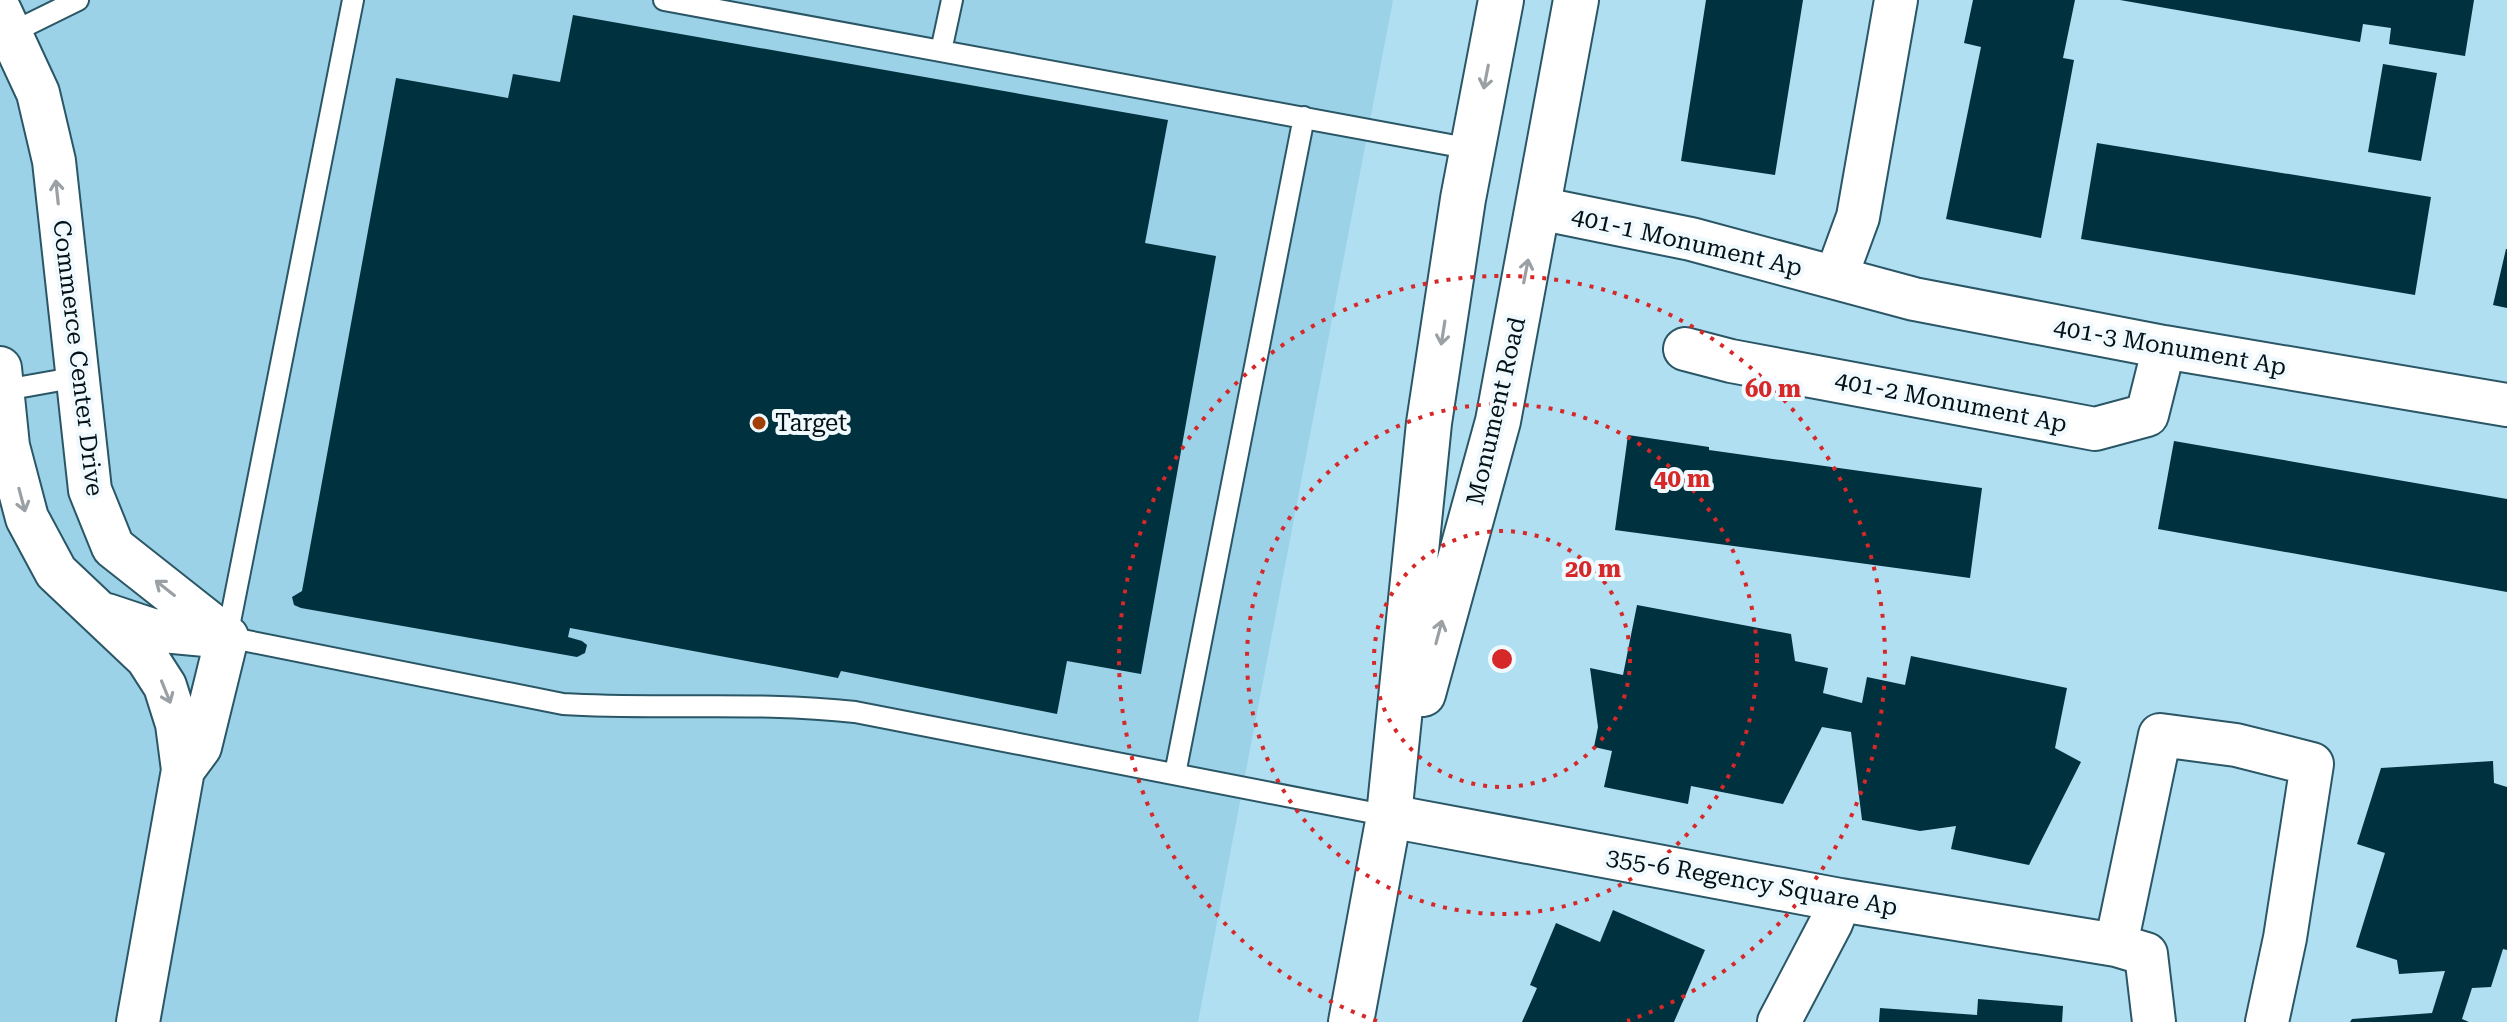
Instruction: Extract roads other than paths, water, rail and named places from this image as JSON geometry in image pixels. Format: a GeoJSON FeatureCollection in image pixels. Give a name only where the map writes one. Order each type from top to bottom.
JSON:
{"type":"FeatureCollection","features":[{"type":"Feature","properties":{"kind":"main road","name":"Monument Road"},"geometry":{"type":"LineString","coordinates":[[1351,1022],[1389,816],[1429,423],[1472,149],[1501,0]]}},
{"type":"Feature","properties":{"kind":"main road","name":"Monument Road"},"geometry":{"type":"LineString","coordinates":[[1389,816],[1498,421],[1576,0]]}},
{"type":"Feature","properties":{"kind":"street"},"geometry":{"type":"LineString","coordinates":[[1836,277],[1858,217],[1896,0]]}},
{"type":"Feature","properties":{"kind":"street","name":"Commerce Center Drive"},"geometry":{"type":"LineString","coordinates":[[6,22],[38,93],[54,161],[90,490],[113,547],[227,637]]}},
{"type":"Feature","properties":{"kind":"street","name":"401-1 Monument Ap"},"geometry":{"type":"LineString","coordinates":[[1538,208],[1691,239],[1836,277]]}},
{"type":"Feature","properties":{"kind":"street","name":"401-3 Monument Ap"},"geometry":{"type":"LineString","coordinates":[[1836,277],[1914,299],[2164,347],[2507,405]]}},
{"type":"Feature","properties":{"kind":"street","name":"401-2 Monument Ap"},"geometry":{"type":"LineString","coordinates":[[1685,349],[1731,361],[2095,429],[2147,415],[2164,347]]}},
{"type":"Feature","properties":{"kind":"street"},"geometry":{"type":"LineString","coordinates":[[1,383],[8,446],[27,518],[56,572],[147,658],[165,686],[177,724],[183,770],[138,1022]]}},
{"type":"Feature","properties":{"kind":"street"},"geometry":{"type":"LineString","coordinates":[[99,612],[152,630],[227,637],[200,747],[183,770]]}},
{"type":"Feature","properties":{"kind":"street"},"geometry":{"type":"LineString","coordinates":[[2154,1022],[2146,954],[2116,945],[2160,735],[2236,745],[2312,764],[2285,938],[2267,1022]]}},
{"type":"Feature","properties":{"kind":"street","name":"355-6 Regency Square Ap"},"geometry":{"type":"LineString","coordinates":[[1389,816],[1840,900],[2116,945]]}},
{"type":"Feature","properties":{"kind":"street"},"geometry":{"type":"LineString","coordinates":[[1779,1022],[1840,900]]}},
{"type":"Feature","properties":{"kind":"lane"},"geometry":{"type":"LineString","coordinates":[[6,22],[78,0]]}},
{"type":"Feature","properties":{"kind":"lane"},"geometry":{"type":"LineString","coordinates":[[353,0],[227,637],[563,704],[611,707],[788,705],[855,712],[1389,816]]}},
{"type":"Feature","properties":{"kind":"lane"},"geometry":{"type":"LineString","coordinates":[[664,0],[1472,149]]}},
{"type":"Feature","properties":{"kind":"lane"},"geometry":{"type":"LineString","coordinates":[[941,51],[952,0]]}},
{"type":"Feature","properties":{"kind":"lane"},"geometry":{"type":"LineString","coordinates":[[1175,774],[1304,117]]}},
{"type":"Feature","properties":{"kind":"lane"},"geometry":{"type":"LineString","coordinates":[[1,383],[78,377]]}},
{"type":"Feature","properties":{"kind":"place","name":"Target"},"geometry":{"type":"Point","coordinates":[759,423]}}]}
